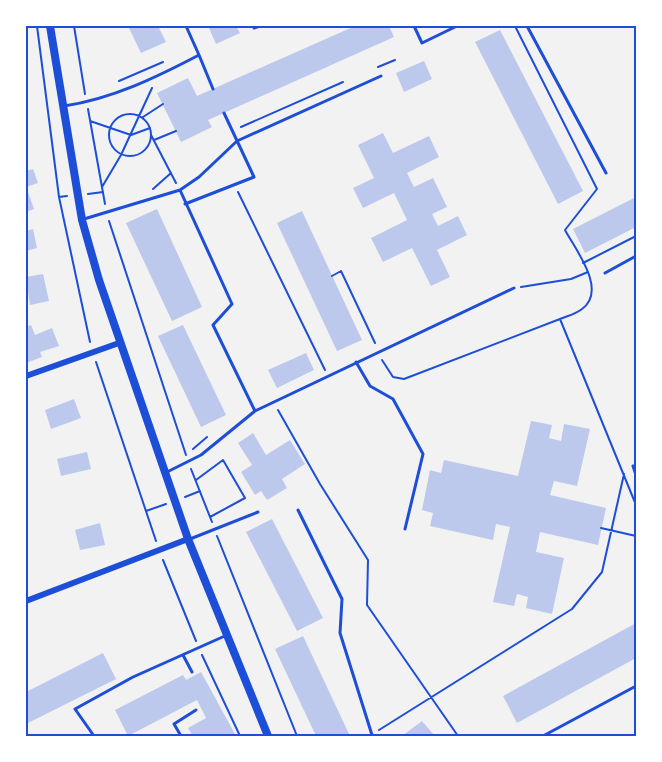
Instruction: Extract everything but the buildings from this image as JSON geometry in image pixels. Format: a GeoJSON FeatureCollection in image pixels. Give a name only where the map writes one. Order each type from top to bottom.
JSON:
{"type":"FeatureCollection","features":[{"type":"Feature","properties":{"kind":"street"},"geometry":{"type":"LineString","coordinates":[[50,26],[82,220],[119,343],[188,539],[268,736]]}},
{"type":"Feature","properties":{"kind":"street"},"geometry":{"type":"LineString","coordinates":[[26,376],[119,343]]}},
{"type":"Feature","properties":{"kind":"street"},"geometry":{"type":"LineString","coordinates":[[26,601],[188,539]]}},
{"type":"Feature","properties":{"kind":"lane"},"geometry":{"type":"LineString","coordinates":[[186,26],[213,89]]}},
{"type":"Feature","properties":{"kind":"lane"},"geometry":{"type":"LineString","coordinates":[[254,28],[260,26]]}},
{"type":"Feature","properties":{"kind":"lane"},"geometry":{"type":"LineString","coordinates":[[414,26],[422,43],[457,26]]}},
{"type":"Feature","properties":{"kind":"lane"},"geometry":{"type":"LineString","coordinates":[[527,26],[606,173]]}},
{"type":"Feature","properties":{"kind":"lane"},"geometry":{"type":"LineString","coordinates":[[62,106],[87,103],[157,76],[199,55]]}},
{"type":"Feature","properties":{"kind":"lane"},"geometry":{"type":"LineString","coordinates":[[82,220],[180,190],[199,177],[237,141],[381,76]]}},
{"type":"Feature","properties":{"kind":"lane"},"geometry":{"type":"LineString","coordinates":[[185,204],[254,177],[224,113]]}},
{"type":"Feature","properties":{"kind":"lane"},"geometry":{"type":"LineString","coordinates":[[180,190],[232,304],[213,325],[255,411]]}},
{"type":"Feature","properties":{"kind":"lane"},"geometry":{"type":"LineString","coordinates":[[604,273],[636,256]]}},
{"type":"Feature","properties":{"kind":"lane"},"geometry":{"type":"LineString","coordinates":[[165,472],[188,463],[255,411],[514,288]]}},
{"type":"Feature","properties":{"kind":"lane"},"geometry":{"type":"LineString","coordinates":[[356,362],[370,386],[393,399],[423,454],[405,529]]}},
{"type":"Feature","properties":{"kind":"lane"},"geometry":{"type":"LineString","coordinates":[[633,466],[636,475]]}},
{"type":"Feature","properties":{"kind":"lane"},"geometry":{"type":"LineString","coordinates":[[298,510],[342,599],[339,633],[370,736]]}},
{"type":"Feature","properties":{"kind":"lane"},"geometry":{"type":"LineString","coordinates":[[188,539],[216,531],[258,512]]}},
{"type":"Feature","properties":{"kind":"lane"},"geometry":{"type":"LineString","coordinates":[[94,736],[75,709],[133,676],[227,635]]}},
{"type":"Feature","properties":{"kind":"lane"},"geometry":{"type":"LineString","coordinates":[[183,655],[192,672]]}},
{"type":"Feature","properties":{"kind":"lane"},"geometry":{"type":"LineString","coordinates":[[543,736],[636,686]]}},
{"type":"Feature","properties":{"kind":"lane"},"geometry":{"type":"LineString","coordinates":[[181,736],[174,724],[196,710]]}},
{"type":"Feature","properties":{"kind":"path"},"geometry":{"type":"LineString","coordinates":[[37,26],[59,197],[92,352],[159,550],[199,648],[240,736]]}},
{"type":"Feature","properties":{"kind":"path"},"geometry":{"type":"LineString","coordinates":[[75,26],[107,213],[188,463],[297,736]]}},
{"type":"Feature","properties":{"kind":"path"},"geometry":{"type":"LineString","coordinates":[[332,276],[341,271],[385,368],[393,377],[404,380],[560,319],[582,309],[590,300],[591,277],[565,230],[597,189],[515,26]]}},
{"type":"Feature","properties":{"kind":"path"},"geometry":{"type":"LineString","coordinates":[[373,69],[395,60]]}},
{"type":"Feature","properties":{"kind":"path"},"geometry":{"type":"LineString","coordinates":[[102,187],[141,116],[164,62],[111,85]]}},
{"type":"Feature","properties":{"kind":"path"},"geometry":{"type":"LineString","coordinates":[[232,131],[351,79]]}},
{"type":"Feature","properties":{"kind":"path"},"geometry":{"type":"LineString","coordinates":[[85,94],[94,91]]}},
{"type":"Feature","properties":{"kind":"path"},"geometry":{"type":"LineString","coordinates":[[151,135],[145,150],[130,157],[121,155],[110,144],[109,128],[121,115],[141,116],[163,104]]}},
{"type":"Feature","properties":{"kind":"path"},"geometry":{"type":"LineString","coordinates":[[141,116],[150,128],[151,135],[180,190]]}},
{"type":"Feature","properties":{"kind":"path"},"geometry":{"type":"LineString","coordinates":[[90,121],[130,135],[150,128]]}},
{"type":"Feature","properties":{"kind":"path"},"geometry":{"type":"LineString","coordinates":[[154,140],[176,131]]}},
{"type":"Feature","properties":{"kind":"path"},"geometry":{"type":"LineString","coordinates":[[151,191],[171,173]]}},
{"type":"Feature","properties":{"kind":"path"},"geometry":{"type":"LineString","coordinates":[[234,184],[328,375]]}},
{"type":"Feature","properties":{"kind":"path"},"geometry":{"type":"LineString","coordinates":[[59,197],[103,192]]}},
{"type":"Feature","properties":{"kind":"path"},"geometry":{"type":"LineString","coordinates":[[105,204],[114,201]]}},
{"type":"Feature","properties":{"kind":"path"},"geometry":{"type":"LineString","coordinates":[[583,263],[636,236]]}},
{"type":"Feature","properties":{"kind":"path"},"geometry":{"type":"LineString","coordinates":[[514,288],[571,279],[588,272]]}},
{"type":"Feature","properties":{"kind":"path"},"geometry":{"type":"LineString","coordinates":[[560,319],[636,505]]}},
{"type":"Feature","properties":{"kind":"path"},"geometry":{"type":"LineString","coordinates":[[273,402],[320,484],[368,560],[367,605],[459,736]]}},
{"type":"Feature","properties":{"kind":"path"},"geometry":{"type":"LineString","coordinates":[[196,480],[223,460],[245,498],[210,517]]}},
{"type":"Feature","properties":{"kind":"path"},"geometry":{"type":"LineString","coordinates":[[370,736],[430,696],[572,609],[602,572],[624,474]]}},
{"type":"Feature","properties":{"kind":"path"},"geometry":{"type":"LineString","coordinates":[[601,528],[636,536]]}},
{"type":"Feature","properties":{"kind":"path"},"geometry":{"type":"LineString","coordinates":[[232,730],[236,728]]}}]}
